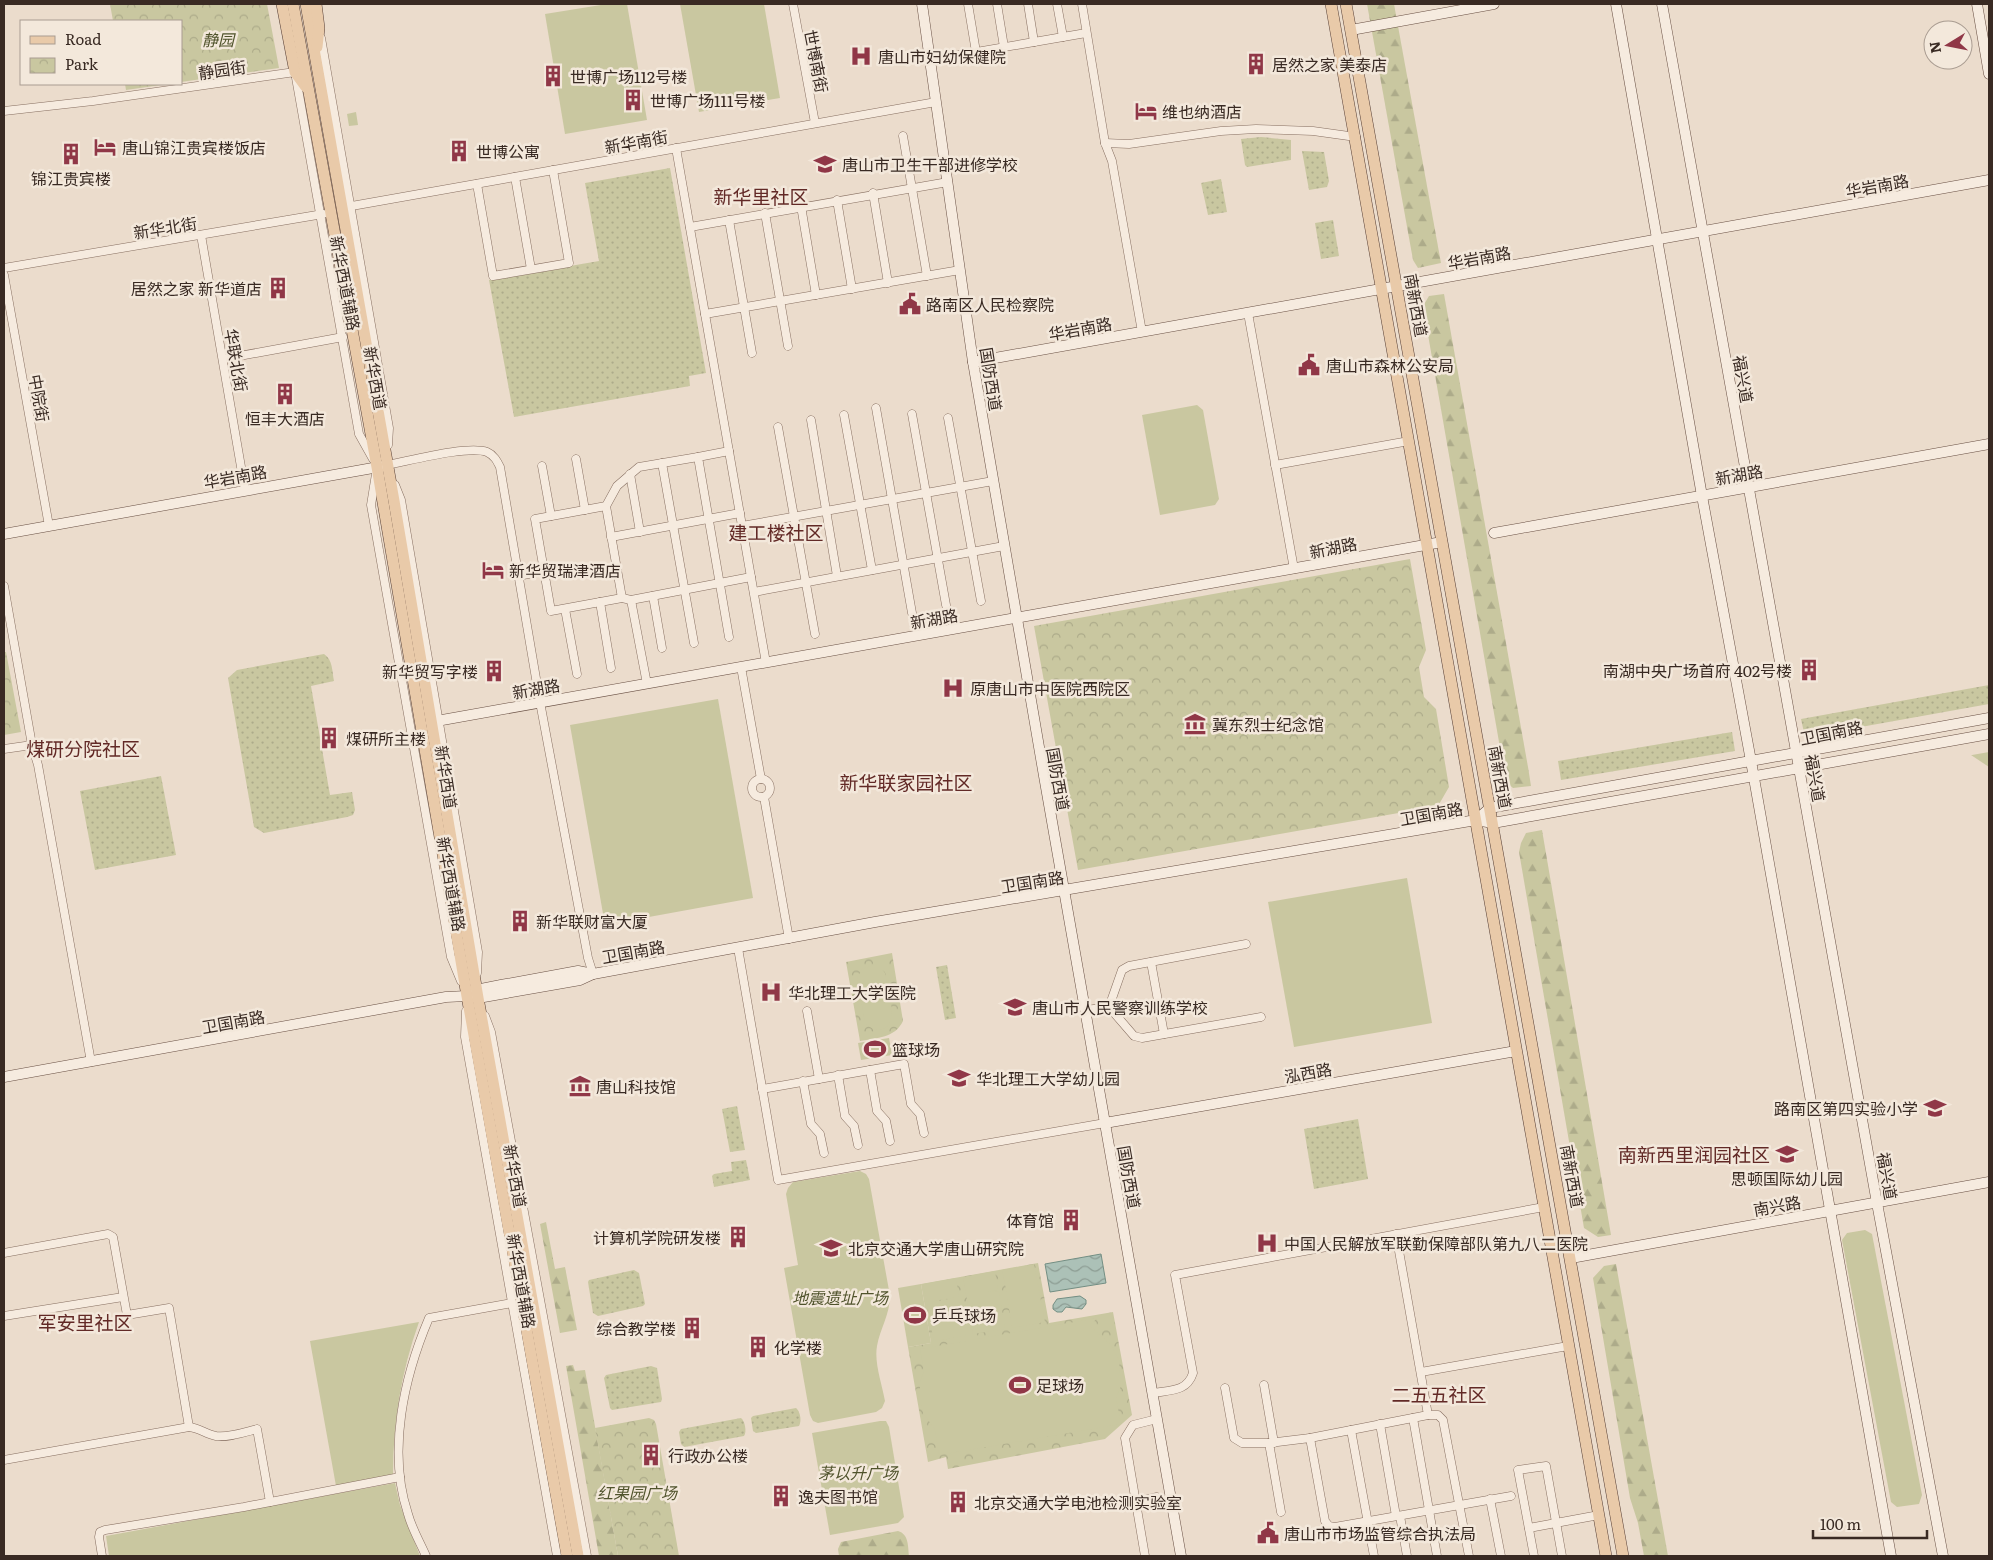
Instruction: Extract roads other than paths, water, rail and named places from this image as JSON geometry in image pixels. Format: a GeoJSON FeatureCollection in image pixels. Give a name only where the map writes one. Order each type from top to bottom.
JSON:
{"type":"FeatureCollection","features":[{"type":"Feature","properties":{"kind":"main road"},"geometry":{"type":"LineString","coordinates":[[282,4],[295,72],[308,89]]}},
{"type":"Feature","properties":{"kind":"main road","name":"新华西道"},"geometry":{"type":"LineString","coordinates":[[293,4],[308,89],[325,213],[382,466],[435,721],[474,995],[578,1556]]}},
{"type":"Feature","properties":{"kind":"main road","name":"新华西道"},"geometry":{"type":"LineString","coordinates":[[306,4],[315,58],[346,207],[382,466],[474,995],[567,1556]]}},
{"type":"Feature","properties":{"kind":"main road"},"geometry":{"type":"LineString","coordinates":[[315,58],[319,28],[316,4]]}},
{"type":"Feature","properties":{"kind":"main road","name":"南新西道"},"geometry":{"type":"LineString","coordinates":[[1331,4],[1606,1556]]}},
{"type":"Feature","properties":{"kind":"main road","name":"南新西道"},"geometry":{"type":"LineString","coordinates":[[1346,4],[1623,1556]]}},
{"type":"Feature","properties":{"kind":"street","name":"世博南街"},"geometry":{"type":"LineString","coordinates":[[793,4],[815,123]]}},
{"type":"Feature","properties":{"kind":"street","name":"国防西道"},"geometry":{"type":"LineString","coordinates":[[922,4],[960,270],[993,481],[1181,1556]]}},
{"type":"Feature","properties":{"kind":"street"},"geometry":{"type":"LineString","coordinates":[[968,4],[976,52]]}},
{"type":"Feature","properties":{"kind":"street"},"geometry":{"type":"LineString","coordinates":[[997,4],[1004,47]]}},
{"type":"Feature","properties":{"kind":"street"},"geometry":{"type":"LineString","coordinates":[[1028,4],[1034,42]]}},
{"type":"Feature","properties":{"kind":"street"},"geometry":{"type":"LineString","coordinates":[[1057,4],[1063,37]]}},
{"type":"Feature","properties":{"kind":"street"},"geometry":{"type":"LineString","coordinates":[[1082,4],[1105,143],[1112,161],[1142,332]]}},
{"type":"Feature","properties":{"kind":"street"},"geometry":{"type":"LineString","coordinates":[[1351,30],[1494,4]]}},
{"type":"Feature","properties":{"kind":"street"},"geometry":{"type":"LineString","coordinates":[[1616,4],[1702,496],[1752,761],[1891,1556]]}},
{"type":"Feature","properties":{"kind":"street","name":"福兴道"},"geometry":{"type":"LineString","coordinates":[[1662,4],[1877,1202],[1943,1556]]}},
{"type":"Feature","properties":{"kind":"street"},"geometry":{"type":"LineString","coordinates":[[1977,4],[1989,74]]}},
{"type":"Feature","properties":{"kind":"street"},"geometry":{"type":"LineString","coordinates":[[319,28],[346,207]]}},
{"type":"Feature","properties":{"kind":"street"},"geometry":{"type":"LineString","coordinates":[[930,60],[1086,33]]}},
{"type":"Feature","properties":{"kind":"street","name":"静园街"},"geometry":{"type":"LineString","coordinates":[[4,111],[93,101],[295,72]]}},
{"type":"Feature","properties":{"kind":"street","name":"新华西道辅路"},"geometry":{"type":"LineString","coordinates":[[295,72],[325,213],[359,434],[382,466]]}},
{"type":"Feature","properties":{"kind":"street","name":"新华南街"},"geometry":{"type":"LineString","coordinates":[[346,207],[936,102]]}},
{"type":"Feature","properties":{"kind":"street"},"geometry":{"type":"LineString","coordinates":[[1105,143],[1129,144],[1222,131],[1256,129],[1313,131],[1356,137]]}},
{"type":"Feature","properties":{"kind":"street"},"geometry":{"type":"LineString","coordinates":[[902,136],[927,276]]}},
{"type":"Feature","properties":{"kind":"street"},"geometry":{"type":"LineString","coordinates":[[676,148],[766,663]]}},
{"type":"Feature","properties":{"kind":"street"},"geometry":{"type":"LineString","coordinates":[[477,184],[493,276],[569,263],[553,170]]}},
{"type":"Feature","properties":{"kind":"street"},"geometry":{"type":"LineString","coordinates":[[515,177],[530,269]]}},
{"type":"Feature","properties":{"kind":"street","name":"华岩南路"},"geometry":{"type":"LineString","coordinates":[[974,362],[1989,180]]}},
{"type":"Feature","properties":{"kind":"street"},"geometry":{"type":"LineString","coordinates":[[690,227],[873,193],[948,182]]}},
{"type":"Feature","properties":{"kind":"street"},"geometry":{"type":"LineString","coordinates":[[873,193],[888,283]]}},
{"type":"Feature","properties":{"kind":"street"},"geometry":{"type":"LineString","coordinates":[[837,200],[852,289]]}},
{"type":"Feature","properties":{"kind":"street"},"geometry":{"type":"LineString","coordinates":[[802,206],[816,295]]}},
{"type":"Feature","properties":{"kind":"street","name":"新华北街"},"geometry":{"type":"LineString","coordinates":[[4,268],[325,213]]}},
{"type":"Feature","properties":{"kind":"street"},"geometry":{"type":"LineString","coordinates":[[765,213],[788,346]]}},
{"type":"Feature","properties":{"kind":"street"},"geometry":{"type":"LineString","coordinates":[[729,220],[752,353]]}},
{"type":"Feature","properties":{"kind":"street","name":"华联北街"},"geometry":{"type":"LineString","coordinates":[[201,235],[245,490]]}},
{"type":"Feature","properties":{"kind":"street"},"geometry":{"type":"LineString","coordinates":[[705,314],[960,270]]}},
{"type":"Feature","properties":{"kind":"street","name":"中院街"},"geometry":{"type":"LineString","coordinates":[[4,275],[48,526]]}},
{"type":"Feature","properties":{"kind":"street"},"geometry":{"type":"LineString","coordinates":[[1248,312],[1294,569]]}},
{"type":"Feature","properties":{"kind":"street"},"geometry":{"type":"LineString","coordinates":[[223,358],[343,338]]}},
{"type":"Feature","properties":{"kind":"street"},"geometry":{"type":"LineString","coordinates":[[876,408],[912,613]]}},
{"type":"Feature","properties":{"kind":"street"},"geometry":{"type":"LineString","coordinates":[[912,414],[946,605]]}},
{"type":"Feature","properties":{"kind":"street"},"geometry":{"type":"LineString","coordinates":[[844,415],[872,570]]}},
{"type":"Feature","properties":{"kind":"street"},"geometry":{"type":"LineString","coordinates":[[948,418],[980,601]]}},
{"type":"Feature","properties":{"kind":"street"},"geometry":{"type":"LineString","coordinates":[[811,420],[838,576]]}},
{"type":"Feature","properties":{"kind":"street"},"geometry":{"type":"LineString","coordinates":[[778,427],[815,634]]}},
{"type":"Feature","properties":{"kind":"street"},"geometry":{"type":"LineString","coordinates":[[1275,465],[1409,441]]}},
{"type":"Feature","properties":{"kind":"street","name":"新湖路"},"geometry":{"type":"LineString","coordinates":[[1494,533],[1989,444]]}},
{"type":"Feature","properties":{"kind":"street","name":"华岩南路"},"geometry":{"type":"LineString","coordinates":[[4,534],[472,450],[489,453],[496,459],[500,467],[518,576]]}},
{"type":"Feature","properties":{"kind":"street"},"geometry":{"type":"LineString","coordinates":[[622,598],[606,506],[617,486],[639,467],[729,451]]}},
{"type":"Feature","properties":{"kind":"street"},"geometry":{"type":"LineString","coordinates":[[698,457],[729,637]]}},
{"type":"Feature","properties":{"kind":"street"},"geometry":{"type":"LineString","coordinates":[[576,459],[585,510]]}},
{"type":"Feature","properties":{"kind":"street"},"geometry":{"type":"LineString","coordinates":[[662,463],[694,643]]}},
{"type":"Feature","properties":{"kind":"street"},"geometry":{"type":"LineString","coordinates":[[542,466],[551,516]]}},
{"type":"Feature","properties":{"kind":"street"},"geometry":{"type":"LineString","coordinates":[[630,474],[640,532]]}},
{"type":"Feature","properties":{"kind":"street"},"geometry":{"type":"LineString","coordinates":[[742,526],[993,481]]}},
{"type":"Feature","properties":{"kind":"street"},"geometry":{"type":"LineString","coordinates":[[606,506],[535,519],[551,611],[622,598],[631,600],[751,577]]}},
{"type":"Feature","properties":{"kind":"street"},"geometry":{"type":"LineString","coordinates":[[611,537],[740,513]]}},
{"type":"Feature","properties":{"kind":"street","name":"新湖路"},"geometry":{"type":"LineString","coordinates":[[435,721],[1442,542]]}},
{"type":"Feature","properties":{"kind":"street"},"geometry":{"type":"LineString","coordinates":[[754,592],[1004,546]]}},
{"type":"Feature","properties":{"kind":"street"},"geometry":{"type":"LineString","coordinates":[[544,571],[518,576],[588,958],[593,974]]}},
{"type":"Feature","properties":{"kind":"street"},"geometry":{"type":"LineString","coordinates":[[4,586],[91,1062]]}},
{"type":"Feature","properties":{"kind":"street"},"geometry":{"type":"LineString","coordinates":[[652,596],[662,648]]}},
{"type":"Feature","properties":{"kind":"street"},"geometry":{"type":"LineString","coordinates":[[631,600],[647,684]]}},
{"type":"Feature","properties":{"kind":"street"},"geometry":{"type":"LineString","coordinates":[[600,602],[611,668]]}},
{"type":"Feature","properties":{"kind":"street"},"geometry":{"type":"LineString","coordinates":[[565,609],[577,674]]}},
{"type":"Feature","properties":{"kind":"street"},"geometry":{"type":"LineString","coordinates":[[741,667],[760,779]]}},
{"type":"Feature","properties":{"kind":"street","name":"卫国南路"},"geometry":{"type":"LineString","coordinates":[[1476,820],[1490,808],[1989,718]]}},
{"type":"Feature","properties":{"kind":"street","name":"卫国南路"},"geometry":{"type":"LineString","coordinates":[[4,1077],[446,997],[474,995],[580,980],[593,974],[1064,890],[1476,820],[1493,824],[1989,734]]}},
{"type":"Feature","properties":{"kind":"street"},"geometry":{"type":"LineString","coordinates":[[4,750],[32,744]]}},
{"type":"Feature","properties":{"kind":"street"},"geometry":{"type":"LineString","coordinates":[[760,779],[766,780],[770,785],[769,794],[764,797],[755,795],[752,790],[755,781],[760,779]]}},
{"type":"Feature","properties":{"kind":"street"},"geometry":{"type":"LineString","coordinates":[[764,797],[789,938]]}},
{"type":"Feature","properties":{"kind":"street"},"geometry":{"type":"LineString","coordinates":[[1109,1007],[1122,970],[1129,966],[1246,944]]}},
{"type":"Feature","properties":{"kind":"street"},"geometry":{"type":"LineString","coordinates":[[738,948],[778,1180],[1105,1123]]}},
{"type":"Feature","properties":{"kind":"street"},"geometry":{"type":"LineString","coordinates":[[1151,962],[1164,1034]]}},
{"type":"Feature","properties":{"kind":"street","name":"新华西道辅路"},"geometry":{"type":"LineString","coordinates":[[474,995],[465,1037],[557,1556]]}},
{"type":"Feature","properties":{"kind":"street","name":"新华西道辅路"},"geometry":{"type":"LineString","coordinates":[[474,995],[492,1032],[587,1556]]}},
{"type":"Feature","properties":{"kind":"street"},"geometry":{"type":"LineString","coordinates":[[1086,1010],[1109,1007]]}},
{"type":"Feature","properties":{"kind":"street"},"geometry":{"type":"LineString","coordinates":[[1109,1007],[1134,1036],[1142,1038],[1261,1017]]}},
{"type":"Feature","properties":{"kind":"street"},"geometry":{"type":"LineString","coordinates":[[807,1011],[819,1079]]}},
{"type":"Feature","properties":{"kind":"street","name":"泓西路"},"geometry":{"type":"LineString","coordinates":[[1105,1123],[1516,1051]]}},
{"type":"Feature","properties":{"kind":"street"},"geometry":{"type":"LineString","coordinates":[[762,1089],[904,1064],[911,1104],[920,1114],[924,1133]]}},
{"type":"Feature","properties":{"kind":"street"},"geometry":{"type":"LineString","coordinates":[[870,1070],[877,1112],[886,1121],[890,1141]]}},
{"type":"Feature","properties":{"kind":"street"},"geometry":{"type":"LineString","coordinates":[[838,1075],[845,1116],[854,1126],[858,1146]]}},
{"type":"Feature","properties":{"kind":"street"},"geometry":{"type":"LineString","coordinates":[[803,1082],[811,1124],[820,1134],[824,1153]]}},
{"type":"Feature","properties":{"kind":"street","name":"南兴路"},"geometry":{"type":"LineString","coordinates":[[1571,1258],[1989,1182]]}},
{"type":"Feature","properties":{"kind":"street"},"geometry":{"type":"LineString","coordinates":[[1153,1393],[1184,1388],[1190,1382],[1192,1373],[1175,1275],[1544,1207]]}},
{"type":"Feature","properties":{"kind":"street"},"geometry":{"type":"LineString","coordinates":[[4,1253],[108,1234],[113,1237],[127,1315],[170,1308],[189,1427]]}},
{"type":"Feature","properties":{"kind":"street"},"geometry":{"type":"LineString","coordinates":[[1396,1234],[1428,1415]]}},
{"type":"Feature","properties":{"kind":"street"},"geometry":{"type":"LineString","coordinates":[[4,1316],[123,1297]]}},
{"type":"Feature","properties":{"kind":"street"},"geometry":{"type":"LineString","coordinates":[[426,1556],[407,1512],[400,1477],[401,1416],[418,1343],[429,1318],[512,1303]]}},
{"type":"Feature","properties":{"kind":"street"},"geometry":{"type":"LineString","coordinates":[[1421,1372],[1568,1346]]}},
{"type":"Feature","properties":{"kind":"street"},"geometry":{"type":"LineString","coordinates":[[1264,1384],[1281,1512]]}},
{"type":"Feature","properties":{"kind":"street"},"geometry":{"type":"LineString","coordinates":[[1225,1388],[1234,1438],[1242,1443],[1272,1443],[1310,1438],[1428,1415],[1438,1415],[1443,1420],[1469,1556]]}},
{"type":"Feature","properties":{"kind":"street"},"geometry":{"type":"LineString","coordinates":[[1146,1556],[1125,1438],[1133,1424],[1157,1418]]}},
{"type":"Feature","properties":{"kind":"street"},"geometry":{"type":"LineString","coordinates":[[1412,1418],[1437,1556]]}},
{"type":"Feature","properties":{"kind":"street"},"geometry":{"type":"LineString","coordinates":[[1380,1424],[1407,1556]]}},
{"type":"Feature","properties":{"kind":"street"},"geometry":{"type":"LineString","coordinates":[[4,1460],[189,1427],[198,1428],[205,1433],[218,1436],[257,1429],[270,1502]]}},
{"type":"Feature","properties":{"kind":"street"},"geometry":{"type":"LineString","coordinates":[[1351,1430],[1374,1556]]}},
{"type":"Feature","properties":{"kind":"street"},"geometry":{"type":"LineString","coordinates":[[1310,1438],[1325,1521],[1329,1526],[1335,1528],[1511,1496]]}},
{"type":"Feature","properties":{"kind":"street"},"geometry":{"type":"LineString","coordinates":[[1534,1556],[1518,1470],[1546,1466],[1562,1556]]}},
{"type":"Feature","properties":{"kind":"street"},"geometry":{"type":"LineString","coordinates":[[102,1556],[99,1537],[100,1532],[105,1530],[270,1502],[400,1477]]}},
{"type":"Feature","properties":{"kind":"street"},"geometry":{"type":"LineString","coordinates":[[1136,1502],[1157,1497]]}},
{"type":"Feature","properties":{"kind":"street"},"geometry":{"type":"LineString","coordinates":[[1490,1500],[1501,1556]]}},
{"type":"Feature","properties":{"kind":"street"},"geometry":{"type":"LineString","coordinates":[[1529,1528],[1599,1515]]}},
{"type":"Feature","properties":{"kind":"water"},"geometry":{"type":"Polygon","coordinates":[[[1101,1254],[1106,1283],[1050,1292],[1045,1264],[1101,1254]]]}},
{"type":"Feature","properties":{"kind":"water"},"geometry":{"type":"Polygon","coordinates":[[[1080,1296],[1086,1300],[1086,1304],[1082,1309],[1066,1307],[1062,1312],[1057,1312],[1053,1309],[1057,1299],[1080,1296]]]}},
{"type":"Feature","properties":{"kind":"place","name":"唐山市妇幼保健院"},"geometry":{"type":"Point","coordinates":[861,56]}},
{"type":"Feature","properties":{"kind":"place","name":"居然之家 美泰店"},"geometry":{"type":"Point","coordinates":[1256,64]}},
{"type":"Feature","properties":{"kind":"place","name":"世博广场112号楼"},"geometry":{"type":"Point","coordinates":[553,76]}},
{"type":"Feature","properties":{"kind":"place","name":"世博广场111号楼"},"geometry":{"type":"Point","coordinates":[633,100]}},
{"type":"Feature","properties":{"kind":"place","name":"维也纳酒店"},"geometry":{"type":"Point","coordinates":[1146,111]}},
{"type":"Feature","properties":{"kind":"place","name":"唐山锦江贵宾楼饭店"},"geometry":{"type":"Point","coordinates":[105,147]}},
{"type":"Feature","properties":{"kind":"place","name":"世博公寓"},"geometry":{"type":"Point","coordinates":[459,151]}},
{"type":"Feature","properties":{"kind":"place","name":"锦江贵宾楼"},"geometry":{"type":"Point","coordinates":[71,154]}},
{"type":"Feature","properties":{"kind":"place","name":"唐山市卫生干部进修学校"},"geometry":{"type":"Point","coordinates":[825,164]}},
{"type":"Feature","properties":{"kind":"place","name":"居然之家 新华道店"},"geometry":{"type":"Point","coordinates":[278,288]}},
{"type":"Feature","properties":{"kind":"place","name":"路南区人民检察院"},"geometry":{"type":"Point","coordinates":[910,304]}},
{"type":"Feature","properties":{"kind":"place","name":"唐山市森林公安局"},"geometry":{"type":"Point","coordinates":[1309,365]}},
{"type":"Feature","properties":{"kind":"place","name":"恒丰大酒店"},"geometry":{"type":"Point","coordinates":[285,394]}},
{"type":"Feature","properties":{"kind":"place","name":"新华贸瑞津酒店"},"geometry":{"type":"Point","coordinates":[493,570]}},
{"type":"Feature","properties":{"kind":"place","name":"南湖中央广场首府 402号楼"},"geometry":{"type":"Point","coordinates":[1809,670]}},
{"type":"Feature","properties":{"kind":"place","name":"新华贸写字楼"},"geometry":{"type":"Point","coordinates":[494,671]}},
{"type":"Feature","properties":{"kind":"place","name":"原唐山市中医院西院区"},"geometry":{"type":"Point","coordinates":[953,688]}},
{"type":"Feature","properties":{"kind":"place","name":"冀东烈士纪念馆"},"geometry":{"type":"Point","coordinates":[1195,724]}},
{"type":"Feature","properties":{"kind":"place","name":"煤研所主楼"},"geometry":{"type":"Point","coordinates":[329,738]}},
{"type":"Feature","properties":{"kind":"place","name":"新华联财富大厦"},"geometry":{"type":"Point","coordinates":[520,921]}},
{"type":"Feature","properties":{"kind":"place","name":"华北理工大学医院"},"geometry":{"type":"Point","coordinates":[771,992]}},
{"type":"Feature","properties":{"kind":"place","name":"唐山市人民警察训练学校"},"geometry":{"type":"Point","coordinates":[1015,1007]}},
{"type":"Feature","properties":{"kind":"place","name":"篮球场"},"geometry":{"type":"Point","coordinates":[875,1049]}},
{"type":"Feature","properties":{"kind":"place","name":"华北理工大学幼儿园"},"geometry":{"type":"Point","coordinates":[959,1078]}},
{"type":"Feature","properties":{"kind":"place","name":"唐山科技馆"},"geometry":{"type":"Point","coordinates":[580,1086]}},
{"type":"Feature","properties":{"kind":"place","name":"路南区第四实验小学"},"geometry":{"type":"Point","coordinates":[1935,1108]}},
{"type":"Feature","properties":{"kind":"place","name":"思顿国际幼儿园"},"geometry":{"type":"Point","coordinates":[1787,1154]}},
{"type":"Feature","properties":{"kind":"place","name":"体育馆"},"geometry":{"type":"Point","coordinates":[1071,1220]}},
{"type":"Feature","properties":{"kind":"place","name":"计算机学院研发楼"},"geometry":{"type":"Point","coordinates":[738,1237]}},
{"type":"Feature","properties":{"kind":"place","name":"中国人民解放军联勤保障部队第九八二医院"},"geometry":{"type":"Point","coordinates":[1267,1243]}},
{"type":"Feature","properties":{"kind":"place","name":"北京交通大学唐山研究院"},"geometry":{"type":"Point","coordinates":[831,1248]}},
{"type":"Feature","properties":{"kind":"place","name":"乒乓球场"},"geometry":{"type":"Point","coordinates":[915,1315]}},
{"type":"Feature","properties":{"kind":"place","name":"综合教学楼"},"geometry":{"type":"Point","coordinates":[692,1328]}},
{"type":"Feature","properties":{"kind":"place","name":"化学楼"},"geometry":{"type":"Point","coordinates":[758,1347]}},
{"type":"Feature","properties":{"kind":"place","name":"足球场"},"geometry":{"type":"Point","coordinates":[1020,1385]}},
{"type":"Feature","properties":{"kind":"place","name":"行政办公楼"},"geometry":{"type":"Point","coordinates":[651,1455]}},
{"type":"Feature","properties":{"kind":"place","name":"逸夫图书馆"},"geometry":{"type":"Point","coordinates":[781,1496]}},
{"type":"Feature","properties":{"kind":"place","name":"北京交通大学电池检测实验室"},"geometry":{"type":"Point","coordinates":[958,1502]}},
{"type":"Feature","properties":{"kind":"place","name":"唐山市市场监管综合执法局"},"geometry":{"type":"Point","coordinates":[1268,1533]}},
{"type":"Feature","properties":{"kind":"district","name":"新华里社区"},"geometry":{"type":"Point","coordinates":[761,196]}},
{"type":"Feature","properties":{"kind":"district","name":"建工楼社区"},"geometry":{"type":"Point","coordinates":[776,532]}},
{"type":"Feature","properties":{"kind":"district","name":"煤研分院社区"},"geometry":{"type":"Point","coordinates":[83,748]}},
{"type":"Feature","properties":{"kind":"district","name":"新华联家园社区"},"geometry":{"type":"Point","coordinates":[906,782]}},
{"type":"Feature","properties":{"kind":"district","name":"南新西里润园社区"},"geometry":{"type":"Point","coordinates":[1694,1154]}},
{"type":"Feature","properties":{"kind":"district","name":"军安里社区"},"geometry":{"type":"Point","coordinates":[85,1322]}},
{"type":"Feature","properties":{"kind":"district","name":"二五五社区"},"geometry":{"type":"Point","coordinates":[1439,1394]}},
{"type":"Feature","properties":{"kind":"park label","name":"静园"},"geometry":{"type":"Point","coordinates":[218,39]}},
{"type":"Feature","properties":{"kind":"park label","name":"地震遗址广场"},"geometry":{"type":"Point","coordinates":[840,1297]}},
{"type":"Feature","properties":{"kind":"park label","name":"茅以升广场"},"geometry":{"type":"Point","coordinates":[858,1472]}},
{"type":"Feature","properties":{"kind":"park label","name":"红果园广场"},"geometry":{"type":"Point","coordinates":[637,1492]}}]}
